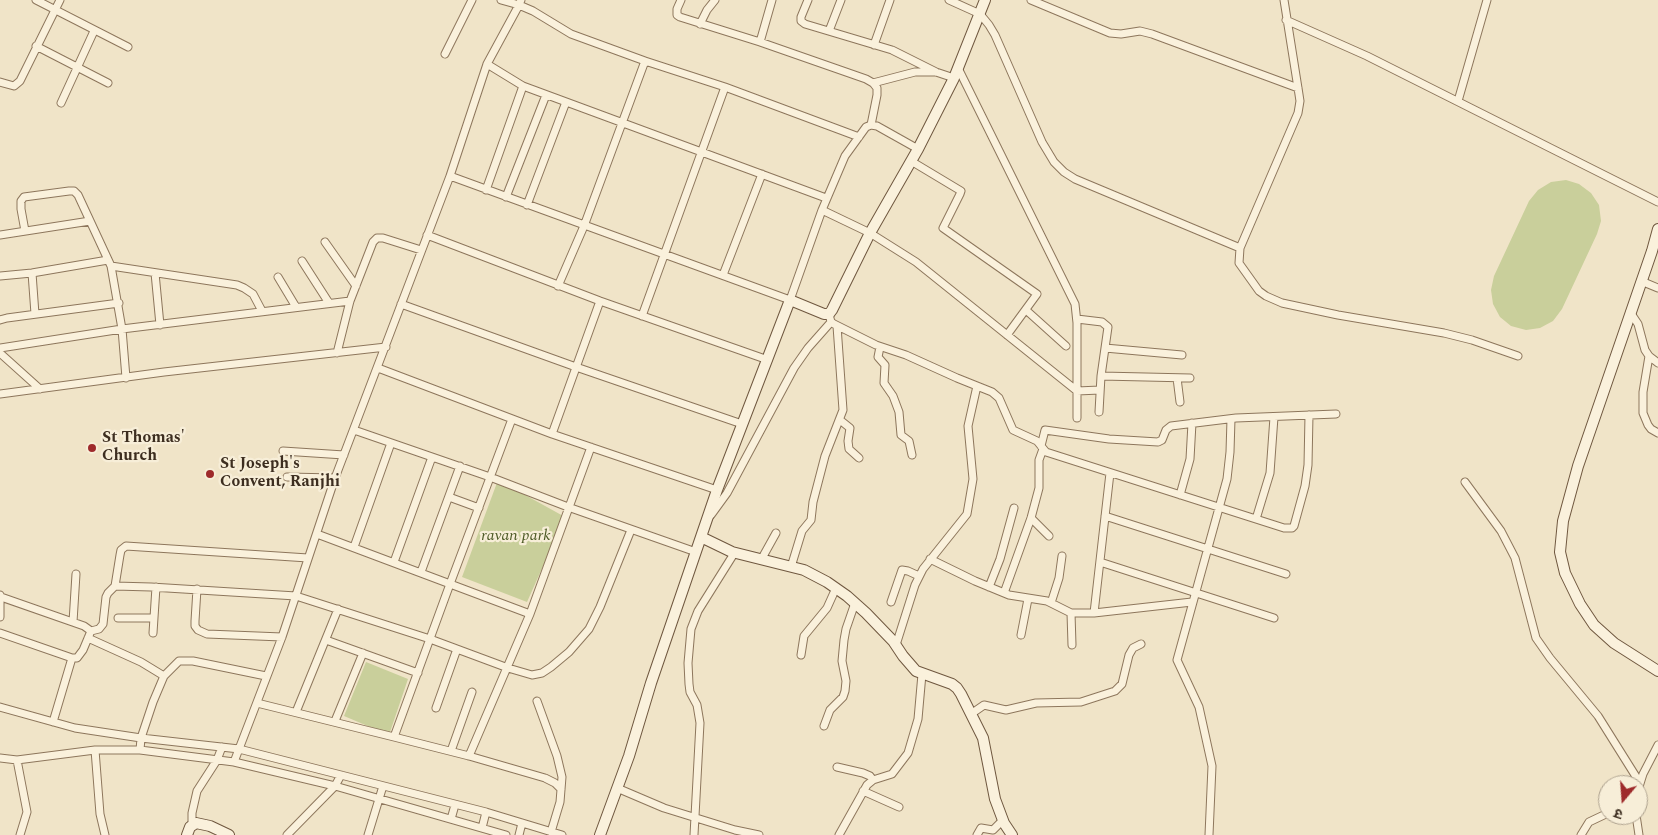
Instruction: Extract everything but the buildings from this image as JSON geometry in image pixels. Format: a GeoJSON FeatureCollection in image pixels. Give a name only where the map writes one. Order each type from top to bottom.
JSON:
{"type":"FeatureCollection","features":[{"type":"Feature","properties":{"kind":"street"},"geometry":{"type":"LineString","coordinates":[[36,0],[128,47]]}},
{"type":"Feature","properties":{"kind":"street"},"geometry":{"type":"LineString","coordinates":[[0,82],[14,86],[20,81],[60,0]]}},
{"type":"Feature","properties":{"kind":"street"},"geometry":{"type":"LineString","coordinates":[[445,54],[472,0]]}},
{"type":"Feature","properties":{"kind":"street"},"geometry":{"type":"LineString","coordinates":[[501,0],[520,3],[571,34],[725,87],[859,137]]}},
{"type":"Feature","properties":{"kind":"street"},"geometry":{"type":"LineString","coordinates":[[681,0],[677,10],[677,14],[680,17],[760,42],[873,83],[877,88],[877,95],[871,125]]}},
{"type":"Feature","properties":{"kind":"street"},"geometry":{"type":"LineString","coordinates":[[700,24],[715,0]]}},
{"type":"Feature","properties":{"kind":"street"},"geometry":{"type":"LineString","coordinates":[[760,42],[772,0]]}},
{"type":"Feature","properties":{"kind":"street"},"geometry":{"type":"LineString","coordinates":[[808,0],[801,21],[805,24],[892,50],[936,72]]}},
{"type":"Feature","properties":{"kind":"street"},"geometry":{"type":"LineString","coordinates":[[829,31],[841,0]]}},
{"type":"Feature","properties":{"kind":"street"},"geometry":{"type":"LineString","coordinates":[[874,44],[890,0]]}},
{"type":"Feature","properties":{"kind":"street"},"geometry":{"type":"LineString","coordinates":[[949,0],[980,14],[995,35],[1042,142],[1054,162],[1064,172],[1075,179],[1240,248]]}},
{"type":"Feature","properties":{"kind":"street"},"geometry":{"type":"LineString","coordinates":[[791,567],[802,531],[811,520],[825,456],[840,420],[844,403],[832,310],[870,233],[918,149],[956,73],[985,0]]}},
{"type":"Feature","properties":{"kind":"street"},"geometry":{"type":"LineString","coordinates":[[1031,0],[1110,33],[1120,34],[1140,30],[1298,88]]}},
{"type":"Feature","properties":{"kind":"street"},"geometry":{"type":"LineString","coordinates":[[1284,0],[1300,101],[1298,113],[1240,248],[1239,263],[1259,291],[1282,303],[1338,315],[1444,333],[1472,340],[1518,356]]}},
{"type":"Feature","properties":{"kind":"street"},"geometry":{"type":"LineString","coordinates":[[1458,101],[1488,0]]}},
{"type":"Feature","properties":{"kind":"street"},"geometry":{"type":"LineString","coordinates":[[234,762],[282,637],[344,455],[450,176],[487,64],[520,3]]}},
{"type":"Feature","properties":{"kind":"street"},"geometry":{"type":"LineString","coordinates":[[1286,20],[1367,56],[1658,202]]}},
{"type":"Feature","properties":{"kind":"street"},"geometry":{"type":"LineString","coordinates":[[61,103],[94,31]]}},
{"type":"Feature","properties":{"kind":"street"},"geometry":{"type":"LineString","coordinates":[[36,46],[108,83]]}},
{"type":"Feature","properties":{"kind":"street"},"geometry":{"type":"LineString","coordinates":[[558,286],[584,226],[645,61]]}},
{"type":"Feature","properties":{"kind":"street"},"geometry":{"type":"LineString","coordinates":[[487,64],[523,86],[826,198]]}},
{"type":"Feature","properties":{"kind":"street"},"geometry":{"type":"LineString","coordinates":[[873,83],[915,72],[956,73]]}},
{"type":"Feature","properties":{"kind":"street"},"geometry":{"type":"LineString","coordinates":[[956,73],[1075,304],[1077,319],[1077,418]]}},
{"type":"Feature","properties":{"kind":"street"},"geometry":{"type":"LineString","coordinates":[[486,190],[523,86]]}},
{"type":"Feature","properties":{"kind":"street"},"geometry":{"type":"LineString","coordinates":[[642,316],[725,87]]}},
{"type":"Feature","properties":{"kind":"street"},"geometry":{"type":"LineString","coordinates":[[506,197],[546,95]]}},
{"type":"Feature","properties":{"kind":"street"},"geometry":{"type":"LineString","coordinates":[[527,205],[566,102]]}},
{"type":"Feature","properties":{"kind":"street"},"geometry":{"type":"LineString","coordinates":[[600,835],[629,756],[651,683],[717,490],[768,360],[826,198],[845,156],[866,127],[871,125],[877,126],[918,149]]}},
{"type":"Feature","properties":{"kind":"street"},"geometry":{"type":"LineString","coordinates":[[911,161],[959,189],[960,194],[943,228],[1036,292],[1036,296],[1007,335]]}},
{"type":"Feature","properties":{"kind":"street"},"geometry":{"type":"LineString","coordinates":[[723,275],[762,174]]}},
{"type":"Feature","properties":{"kind":"street"},"geometry":{"type":"LineString","coordinates":[[450,176],[723,275],[824,314],[880,347],[911,357],[992,392],[997,396],[1013,430],[1037,441],[1050,454],[1288,529],[1294,526],[1307,475],[1309,415]]}},
{"type":"Feature","properties":{"kind":"street"},"geometry":{"type":"LineString","coordinates":[[25,231],[21,201],[28,196],[69,190],[74,191],[78,195],[110,263],[122,329],[126,378]]}},
{"type":"Feature","properties":{"kind":"street"},"geometry":{"type":"LineString","coordinates":[[822,210],[870,233],[916,262],[1077,391],[1100,390]]}},
{"type":"Feature","properties":{"kind":"street"},"geometry":{"type":"LineString","coordinates":[[0,235],[90,221]]}},
{"type":"Feature","properties":{"kind":"street"},"geometry":{"type":"LineString","coordinates":[[1658,229],[1572,484],[1563,521],[1560,552],[1564,573],[1594,626],[1614,643],[1658,671]]}},
{"type":"Feature","properties":{"kind":"street"},"geometry":{"type":"LineString","coordinates":[[427,235],[558,286],[768,360]]}},
{"type":"Feature","properties":{"kind":"street"},"geometry":{"type":"LineString","coordinates":[[336,353],[350,301],[373,242],[377,238],[383,238],[421,250]]}},
{"type":"Feature","properties":{"kind":"street"},"geometry":{"type":"LineString","coordinates":[[326,242],[356,286]]}},
{"type":"Feature","properties":{"kind":"street"},"geometry":{"type":"LineString","coordinates":[[302,261],[329,303]]}},
{"type":"Feature","properties":{"kind":"street"},"geometry":{"type":"LineString","coordinates":[[0,276],[32,274],[110,263],[155,273],[184,276],[244,288],[253,294],[262,311]]}},
{"type":"Feature","properties":{"kind":"street"},"geometry":{"type":"LineString","coordinates":[[155,273],[160,325]]}},
{"type":"Feature","properties":{"kind":"street"},"geometry":{"type":"LineString","coordinates":[[32,274],[36,314]]}},
{"type":"Feature","properties":{"kind":"street"},"geometry":{"type":"LineString","coordinates":[[278,277],[296,306]]}},
{"type":"Feature","properties":{"kind":"street"},"geometry":{"type":"LineString","coordinates":[[1641,281],[1658,288]]}},
{"type":"Feature","properties":{"kind":"street"},"geometry":{"type":"LineString","coordinates":[[0,348],[122,329],[296,306],[350,301]]}},
{"type":"Feature","properties":{"kind":"street"},"geometry":{"type":"LineString","coordinates":[[552,434],[600,301]]}},
{"type":"Feature","properties":{"kind":"street"},"geometry":{"type":"LineString","coordinates":[[0,320],[118,304]]}},
{"type":"Feature","properties":{"kind":"street"},"geometry":{"type":"LineString","coordinates":[[401,304],[742,424]]}},
{"type":"Feature","properties":{"kind":"street"},"geometry":{"type":"LineString","coordinates":[[1026,310],[1066,346]]}},
{"type":"Feature","properties":{"kind":"street"},"geometry":{"type":"LineString","coordinates":[[1630,312],[1638,324],[1644,350],[1658,363]]}},
{"type":"Feature","properties":{"kind":"street"},"geometry":{"type":"LineString","coordinates":[[1077,319],[1106,324],[1108,332],[1101,376],[1099,412]]}},
{"type":"Feature","properties":{"kind":"street"},"geometry":{"type":"LineString","coordinates":[[707,521],[727,493],[794,368],[808,348],[833,321]]}},
{"type":"Feature","properties":{"kind":"street"},"geometry":{"type":"LineString","coordinates":[[0,394],[164,372],[386,347]]}},
{"type":"Feature","properties":{"kind":"street"},"geometry":{"type":"LineString","coordinates":[[880,347],[878,357],[886,365],[884,383],[893,396],[900,416],[901,435],[909,440],[912,455]]}},
{"type":"Feature","properties":{"kind":"street"},"geometry":{"type":"LineString","coordinates":[[1105,348],[1182,355]]}},
{"type":"Feature","properties":{"kind":"street"},"geometry":{"type":"LineString","coordinates":[[0,353],[40,389]]}},
{"type":"Feature","properties":{"kind":"street"},"geometry":{"type":"LineString","coordinates":[[1649,356],[1643,392],[1643,413],[1648,425],[1658,433]]}},
{"type":"Feature","properties":{"kind":"street"},"geometry":{"type":"LineString","coordinates":[[378,368],[552,434],[717,490]]}},
{"type":"Feature","properties":{"kind":"street"},"geometry":{"type":"LineString","coordinates":[[1101,376],[1190,378]]}},
{"type":"Feature","properties":{"kind":"street"},"geometry":{"type":"LineString","coordinates":[[1178,378],[1180,402]]}},
{"type":"Feature","properties":{"kind":"street"},"geometry":{"type":"LineString","coordinates":[[896,645],[919,576],[930,559],[962,522],[969,509],[973,478],[968,426],[977,386]]}},
{"type":"Feature","properties":{"kind":"street"},"geometry":{"type":"LineString","coordinates":[[1004,593],[1031,518],[1039,488],[1039,460],[1045,430],[1108,439],[1158,442],[1162,440],[1168,427],[1231,419],[1336,414]]}},
{"type":"Feature","properties":{"kind":"street"},"geometry":{"type":"LineString","coordinates":[[1256,519],[1270,473],[1274,417]]}},
{"type":"Feature","properties":{"kind":"street"},"geometry":{"type":"LineString","coordinates":[[394,736],[512,419]]}},
{"type":"Feature","properties":{"kind":"street"},"geometry":{"type":"LineString","coordinates":[[1209,835],[1212,766],[1199,706],[1177,660],[1229,466],[1231,419]]}},
{"type":"Feature","properties":{"kind":"street"},"geometry":{"type":"LineString","coordinates":[[840,420],[850,428],[849,449],[859,458]]}},
{"type":"Feature","properties":{"kind":"street"},"geometry":{"type":"LineString","coordinates":[[1180,495],[1190,459],[1192,424]]}},
{"type":"Feature","properties":{"kind":"street"},"geometry":{"type":"LineString","coordinates":[[354,430],[460,466],[631,530],[696,552]]}},
{"type":"Feature","properties":{"kind":"street"},"geometry":{"type":"LineString","coordinates":[[354,547],[391,442]]}},
{"type":"Feature","properties":{"kind":"street"},"geometry":{"type":"LineString","coordinates":[[469,756],[530,614],[591,447]]}},
{"type":"Feature","properties":{"kind":"street"},"geometry":{"type":"LineString","coordinates":[[283,451],[344,455]]}},
{"type":"Feature","properties":{"kind":"street"},"geometry":{"type":"LineString","coordinates":[[394,562],[432,457]]}},
{"type":"Feature","properties":{"kind":"street"},"geometry":{"type":"LineString","coordinates":[[421,572],[460,466]]}},
{"type":"Feature","properties":{"kind":"street"},"geometry":{"type":"LineString","coordinates":[[1094,613],[1110,473]]}},
{"type":"Feature","properties":{"kind":"street"},"geometry":{"type":"LineString","coordinates":[[287,476],[336,478]]}},
{"type":"Feature","properties":{"kind":"street"},"geometry":{"type":"LineString","coordinates":[[1466,482],[1501,531],[1515,558],[1536,638],[1598,716],[1632,775]]}},
{"type":"Feature","properties":{"kind":"street"},"geometry":{"type":"LineString","coordinates":[[449,497],[479,508]]}},
{"type":"Feature","properties":{"kind":"street"},"geometry":{"type":"LineString","coordinates":[[989,587],[1000,559],[1014,508]]}},
{"type":"Feature","properties":{"kind":"street"},"geometry":{"type":"LineString","coordinates":[[1105,516],[1286,574]]}},
{"type":"Feature","properties":{"kind":"street"},"geometry":{"type":"LineString","coordinates":[[1031,518],[1049,536]]}},
{"type":"Feature","properties":{"kind":"street"},"geometry":{"type":"LineString","coordinates":[[115,586],[197,589],[296,596],[430,639],[532,675],[542,673],[551,668],[581,640],[594,620],[631,530]]}},
{"type":"Feature","properties":{"kind":"street"},"geometry":{"type":"LineString","coordinates":[[761,560],[776,532]]}},
{"type":"Feature","properties":{"kind":"street"},"geometry":{"type":"LineString","coordinates":[[317,534],[530,614]]}},
{"type":"Feature","properties":{"kind":"street"},"geometry":{"type":"LineString","coordinates":[[701,537],[735,552],[812,574],[836,588],[856,603],[896,645],[908,663],[922,674],[957,688],[983,738],[995,799],[1003,820],[1012,835]]}},
{"type":"Feature","properties":{"kind":"street"},"geometry":{"type":"LineString","coordinates":[[0,633],[72,658],[77,658],[90,635],[99,630],[103,624],[106,598],[115,586],[121,550],[126,546],[308,558]]}},
{"type":"Feature","properties":{"kind":"street"},"geometry":{"type":"LineString","coordinates":[[694,835],[700,723],[697,705],[689,684],[688,663],[691,629],[698,611],[735,552]]}},
{"type":"Feature","properties":{"kind":"street"},"geometry":{"type":"LineString","coordinates":[[1051,603],[1059,578],[1062,556]]}},
{"type":"Feature","properties":{"kind":"street"},"geometry":{"type":"LineString","coordinates":[[930,559],[1004,593],[1051,603],[1071,613],[1094,613],[1192,602]]}},
{"type":"Feature","properties":{"kind":"street"},"geometry":{"type":"LineString","coordinates":[[1100,562],[1274,618]]}},
{"type":"Feature","properties":{"kind":"street"},"geometry":{"type":"LineString","coordinates":[[891,602],[902,570],[919,576]]}},
{"type":"Feature","properties":{"kind":"street"},"geometry":{"type":"LineString","coordinates":[[73,622],[76,574]]}},
{"type":"Feature","properties":{"kind":"street"},"geometry":{"type":"LineString","coordinates":[[153,634],[156,587]]}},
{"type":"Feature","properties":{"kind":"street"},"geometry":{"type":"LineString","coordinates":[[802,656],[804,636],[827,608],[836,588]]}},
{"type":"Feature","properties":{"kind":"street"},"geometry":{"type":"LineString","coordinates":[[197,589],[194,621],[198,630],[208,634],[282,637]]}},
{"type":"Feature","properties":{"kind":"street"},"geometry":{"type":"LineString","coordinates":[[0,617],[0,595],[84,626],[90,635],[164,676]]}},
{"type":"Feature","properties":{"kind":"street"},"geometry":{"type":"LineString","coordinates":[[1021,634],[1028,599]]}},
{"type":"Feature","properties":{"kind":"street"},"geometry":{"type":"LineString","coordinates":[[824,726],[830,710],[845,691],[846,681],[842,661],[844,640],[856,603]]}},
{"type":"Feature","properties":{"kind":"street"},"geometry":{"type":"LineString","coordinates":[[296,712],[338,609]]}},
{"type":"Feature","properties":{"kind":"street"},"geometry":{"type":"LineString","coordinates":[[1071,613],[1072,644]]}},
{"type":"Feature","properties":{"kind":"street"},"geometry":{"type":"LineString","coordinates":[[118,618],[154,618]]}},
{"type":"Feature","properties":{"kind":"street"},"geometry":{"type":"LineString","coordinates":[[326,640],[418,673]]}},
{"type":"Feature","properties":{"kind":"street"},"geometry":{"type":"LineString","coordinates":[[971,714],[984,705],[1006,710],[1036,703],[1081,702],[1115,691],[1122,684],[1130,652],[1137,645],[1141,644]]}},
{"type":"Feature","properties":{"kind":"street"},"geometry":{"type":"LineString","coordinates":[[436,708],[458,649]]}},
{"type":"Feature","properties":{"kind":"street"},"geometry":{"type":"LineString","coordinates":[[335,721],[363,653]]}},
{"type":"Feature","properties":{"kind":"street"},"geometry":{"type":"LineString","coordinates":[[53,722],[72,658]]}},
{"type":"Feature","properties":{"kind":"street"},"geometry":{"type":"LineString","coordinates":[[140,750],[141,738],[153,702],[164,676],[175,663],[184,660],[266,676]]}},
{"type":"Feature","properties":{"kind":"street"},"geometry":{"type":"LineString","coordinates":[[839,835],[867,785],[873,780],[892,774],[908,753],[918,719],[922,674]]}},
{"type":"Feature","properties":{"kind":"street"},"geometry":{"type":"LineString","coordinates":[[451,751],[472,692]]}},
{"type":"Feature","properties":{"kind":"street"},"geometry":{"type":"LineString","coordinates":[[537,701],[557,756],[562,777],[560,802],[551,832]]}},
{"type":"Feature","properties":{"kind":"street"},"geometry":{"type":"LineString","coordinates":[[257,703],[469,756],[546,778],[561,789]]}},
{"type":"Feature","properties":{"kind":"street"},"geometry":{"type":"LineString","coordinates":[[0,707],[75,728],[141,738],[239,749],[486,812],[562,835]]}},
{"type":"Feature","properties":{"kind":"street"},"geometry":{"type":"LineString","coordinates":[[1644,775],[1658,745]]}},
{"type":"Feature","properties":{"kind":"street"},"geometry":{"type":"LineString","coordinates":[[187,835],[192,824],[192,813],[197,792],[217,760],[222,747]]}},
{"type":"Feature","properties":{"kind":"street"},"geometry":{"type":"LineString","coordinates":[[95,750],[100,814],[105,835]]}},
{"type":"Feature","properties":{"kind":"street"},"geometry":{"type":"LineString","coordinates":[[0,758],[17,760],[95,750],[140,750],[234,762],[335,786],[506,835]]}},
{"type":"Feature","properties":{"kind":"street"},"geometry":{"type":"LineString","coordinates":[[17,760],[26,814],[20,835]]}},
{"type":"Feature","properties":{"kind":"street"},"geometry":{"type":"LineString","coordinates":[[837,767],[863,773],[870,776],[873,780]]}},
{"type":"Feature","properties":{"kind":"street"},"geometry":{"type":"LineString","coordinates":[[287,835],[335,786],[341,775]]}},
{"type":"Feature","properties":{"kind":"street"},"geometry":{"type":"LineString","coordinates":[[368,835],[383,786]]}},
{"type":"Feature","properties":{"kind":"street"},"geometry":{"type":"LineString","coordinates":[[617,788],[658,805],[735,832],[758,835]]}},
{"type":"Feature","properties":{"kind":"street"},"geometry":{"type":"LineString","coordinates":[[863,791],[899,807]]}},
{"type":"Feature","properties":{"kind":"street"},"geometry":{"type":"LineString","coordinates":[[420,810],[424,796]]}},
{"type":"Feature","properties":{"kind":"street"},"geometry":{"type":"LineString","coordinates":[[451,820],[455,805]]}},
{"type":"Feature","properties":{"kind":"street"},"geometry":{"type":"LineString","coordinates":[[482,828],[486,812]]}},
{"type":"Feature","properties":{"kind":"street"},"geometry":{"type":"LineString","coordinates":[[1581,835],[1588,822],[1598,818]]}},
{"type":"Feature","properties":{"kind":"street"},"geometry":{"type":"LineString","coordinates":[[977,835],[981,828],[993,830],[1003,820]]}},
{"type":"Feature","properties":{"kind":"street"},"geometry":{"type":"LineString","coordinates":[[192,824],[200,823],[230,835]]}},
{"type":"Feature","properties":{"kind":"street"},"geometry":{"type":"LineString","coordinates":[[519,835],[522,823]]}},
{"type":"Feature","properties":{"kind":"green space"},"geometry":{"type":"Polygon","coordinates":[[[1566,180],[1579,184],[1591,193],[1599,205],[1601,221],[1597,234],[1562,309],[1553,321],[1540,328],[1526,330],[1511,326],[1500,317],[1493,304],[1491,290],[1494,276],[1529,201],[1538,190],[1551,182],[1566,180]]]}},
{"type":"Feature","properties":{"kind":"green space","name":"ravan park"},"geometry":{"type":"Polygon","coordinates":[[[498,480],[565,517],[527,602],[462,577],[498,480]]]}},
{"type":"Feature","properties":{"kind":"green space"},"geometry":{"type":"Polygon","coordinates":[[[366,662],[408,679],[389,735],[344,716],[366,662]]]}},
{"type":"Feature","properties":{"kind":"place","name":"St Thomas' Church"},"geometry":{"type":"Point","coordinates":[92,448]}},
{"type":"Feature","properties":{"kind":"place","name":"St Joseph's Convent, Ranjhi"},"geometry":{"type":"Point","coordinates":[210,474]}}]}
